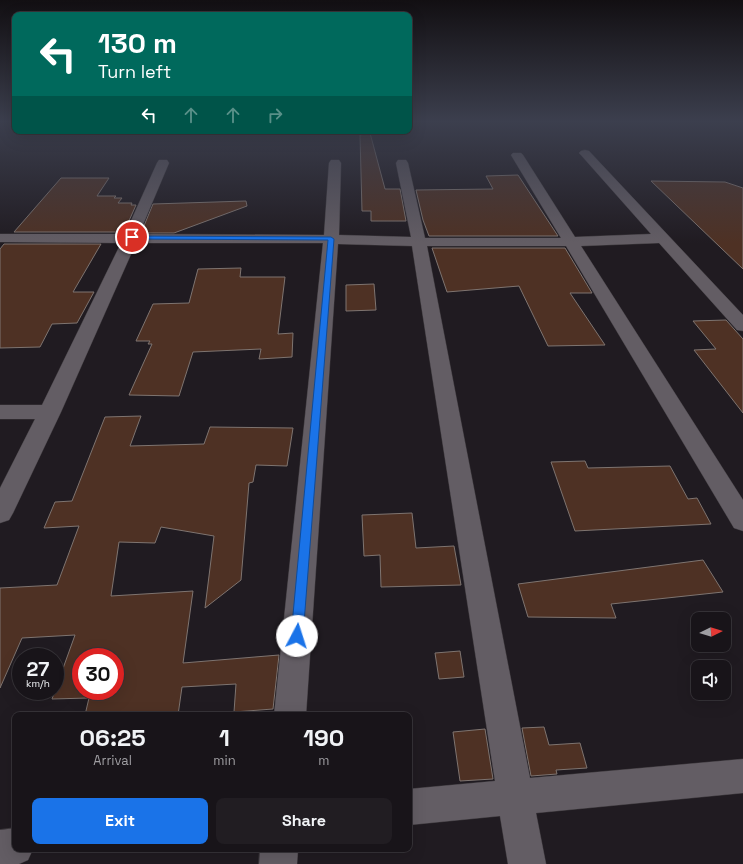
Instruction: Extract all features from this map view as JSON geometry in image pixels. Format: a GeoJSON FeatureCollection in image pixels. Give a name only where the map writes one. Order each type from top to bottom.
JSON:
{"type":"FeatureCollection","features":[{"type":"Feature","properties":{"kind":"street"},"geometry":{"type":"LineString","coordinates":[[521,162],[569,242],[743,521]]}},
{"type":"Feature","properties":{"kind":"street"},"geometry":{"type":"LineString","coordinates":[[594,162],[743,326]]}},
{"type":"Feature","properties":{"kind":"street"},"geometry":{"type":"LineString","coordinates":[[0,512],[50,412],[132,237],[162,163]]}},
{"type":"Feature","properties":{"kind":"street"},"geometry":{"type":"LineString","coordinates":[[290,712],[331,239],[335,163]]}},
{"type":"Feature","properties":{"kind":"street"},"geometry":{"type":"LineString","coordinates":[[402,163],[419,242],[527,864]]}},
{"type":"Feature","properties":{"kind":"street"},"geometry":{"type":"LineString","coordinates":[[0,238],[132,237],[331,239],[419,242],[569,242],[664,238]]}},
{"type":"Feature","properties":{"kind":"street"},"geometry":{"type":"LineString","coordinates":[[0,412],[50,412]]}},
{"type":"Feature","properties":{"kind":"street"},"geometry":{"type":"LineString","coordinates":[[412,807],[743,776]]}},
{"type":"Feature","properties":{"kind":"street"},"geometry":{"type":"LineString","coordinates":[[0,849],[12,848]]}},
{"type":"Feature","properties":{"kind":"street"},"geometry":{"type":"LineString","coordinates":[[278,864],[279,852]]}},
{"type":"Feature","properties":{"kind":"building"},"geometry":{"type":"Polygon","coordinates":[[[361,162],[378,162],[385,189],[400,189],[406,221],[371,221],[371,211],[362,211],[361,162]]]}},
{"type":"Feature","properties":{"kind":"building"},"geometry":{"type":"Polygon","coordinates":[[[518,175],[558,236],[429,236],[423,220],[416,190],[493,189],[486,176],[518,175]]]}},
{"type":"Feature","properties":{"kind":"building"},"geometry":{"type":"Polygon","coordinates":[[[61,178],[109,178],[97,196],[116,196],[114,198],[122,198],[118,203],[132,203],[131,205],[136,205],[124,232],[14,232],[61,178]]]}},
{"type":"Feature","properties":{"kind":"building"},"geometry":{"type":"Polygon","coordinates":[[[651,181],[725,182],[743,188],[743,269],[651,181]]]}},
{"type":"Feature","properties":{"kind":"building"},"geometry":{"type":"Polygon","coordinates":[[[246,201],[247,206],[174,233],[141,233],[153,204],[246,201]]]}},
{"type":"Feature","properties":{"kind":"building"},"geometry":{"type":"Polygon","coordinates":[[[4,244],[101,244],[73,292],[94,292],[77,323],[52,324],[40,347],[0,348],[0,249],[4,244]]]}},
{"type":"Feature","properties":{"kind":"building"},"geometry":{"type":"Polygon","coordinates":[[[432,248],[565,248],[592,293],[570,293],[605,345],[548,346],[519,286],[447,292],[432,248]]]}},
{"type":"Feature","properties":{"kind":"building"},"geometry":{"type":"Polygon","coordinates":[[[241,268],[240,277],[285,277],[278,334],[293,333],[292,357],[259,359],[261,349],[193,352],[179,396],[129,395],[152,344],[148,344],[150,341],[136,341],[153,304],[189,303],[198,269],[241,268]]]}},
{"type":"Feature","properties":{"kind":"building"},"geometry":{"type":"Polygon","coordinates":[[[374,284],[376,310],[346,311],[346,285],[374,284]]]}},
{"type":"Feature","properties":{"kind":"building"},"geometry":{"type":"Polygon","coordinates":[[[726,320],[743,339],[743,413],[694,350],[716,349],[693,321],[726,320]]]}},
{"type":"Feature","properties":{"kind":"building"},"geometry":{"type":"Polygon","coordinates":[[[141,416],[130,446],[204,444],[210,427],[293,428],[287,466],[256,465],[253,482],[249,483],[241,580],[205,608],[214,536],[161,527],[155,543],[119,542],[111,596],[193,591],[183,663],[279,655],[273,709],[234,712],[236,684],[182,687],[178,712],[86,712],[89,700],[124,700],[124,648],[72,648],[72,698],[64,699],[64,666],[75,635],[22,638],[18,648],[12,648],[12,661],[0,688],[0,588],[57,585],[79,526],[44,528],[55,502],[72,501],[105,417],[141,416]]]}},
{"type":"Feature","properties":{"kind":"building"},"geometry":{"type":"Polygon","coordinates":[[[585,461],[588,468],[670,466],[688,499],[697,498],[711,524],[575,531],[551,462],[585,461]]]}},
{"type":"Feature","properties":{"kind":"building"},"geometry":{"type":"Polygon","coordinates":[[[412,513],[416,548],[454,546],[461,585],[381,587],[380,555],[364,556],[362,515],[412,513]]]}},
{"type":"Feature","properties":{"kind":"building"},"geometry":{"type":"Polygon","coordinates":[[[703,560],[723,592],[611,604],[616,618],[528,617],[518,584],[703,560]]]}},
{"type":"Feature","properties":{"kind":"building"},"geometry":{"type":"Polygon","coordinates":[[[460,651],[464,677],[439,679],[435,653],[460,651]]]}},
{"type":"Feature","properties":{"kind":"building"},"geometry":{"type":"Polygon","coordinates":[[[544,727],[549,745],[580,743],[587,768],[556,770],[557,774],[531,776],[522,728],[544,727]]]}},
{"type":"Feature","properties":{"kind":"building"},"geometry":{"type":"Polygon","coordinates":[[[485,729],[493,779],[460,781],[453,732],[485,729]]]}},
{"type":"Feature","properties":{"kind":"route"},"geometry":{"type":"LineString","coordinates":[[132,237],[331,239],[297,636]]}}]}
